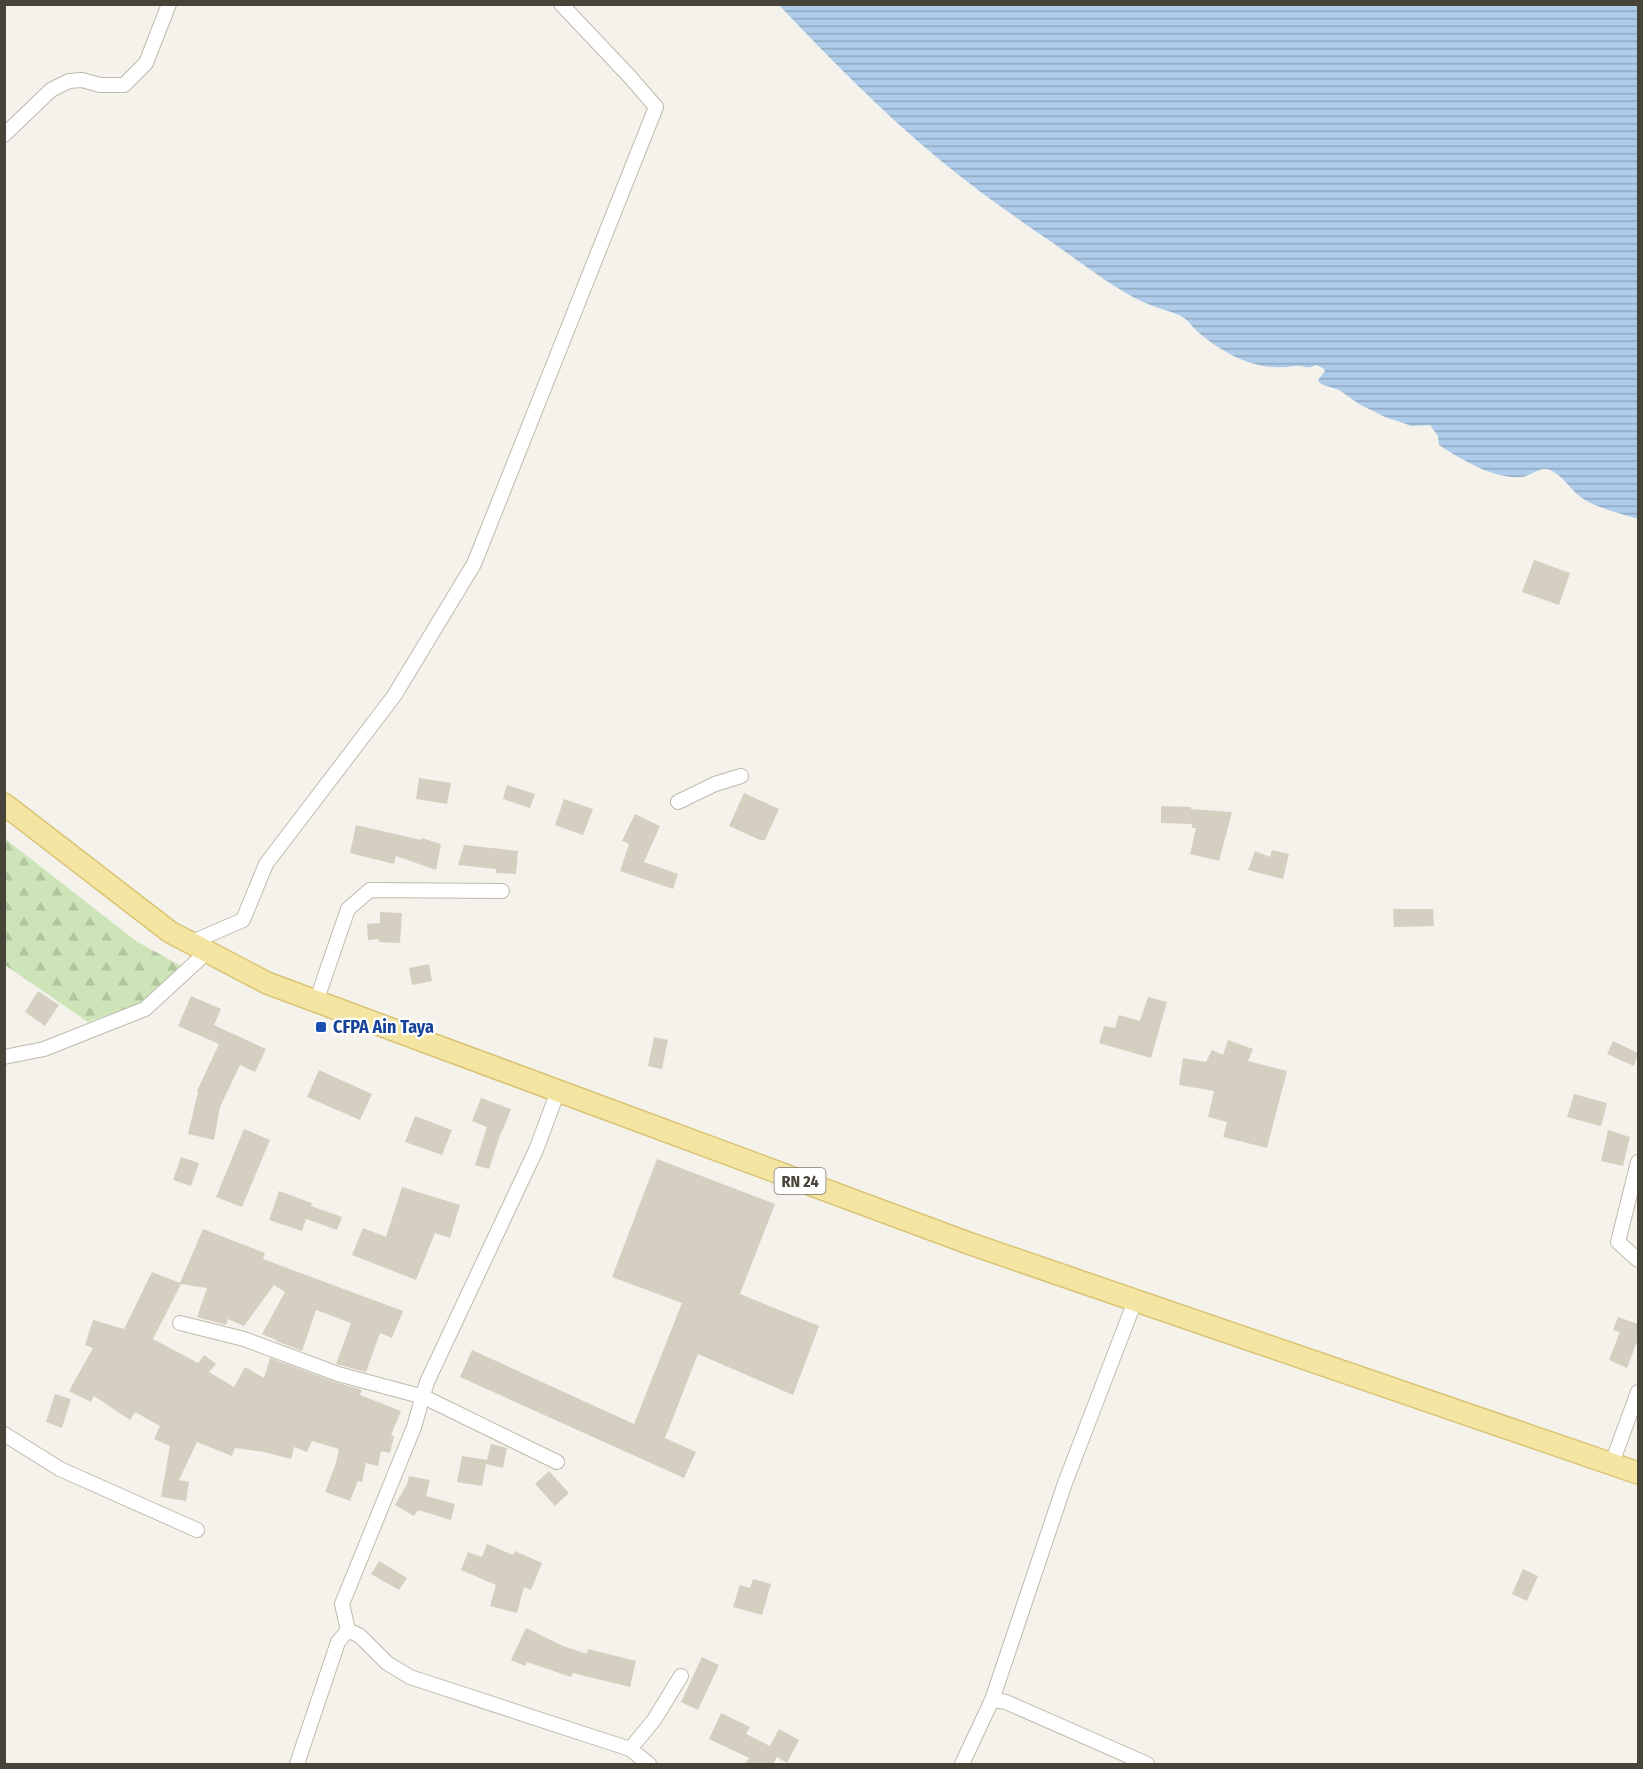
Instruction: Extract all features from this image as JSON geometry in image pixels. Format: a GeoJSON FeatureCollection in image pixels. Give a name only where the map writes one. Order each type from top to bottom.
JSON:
{"type":"FeatureCollection","features":[{"type":"Feature","properties":{"kind":"main road","name":"RN 24"},"geometry":{"type":"LineString","coordinates":[[4,804],[170,932],[267,983],[971,1244],[1638,1473]]}},
{"type":"Feature","properties":{"kind":"street"},"geometry":{"type":"LineString","coordinates":[[4,135],[51,90],[69,81],[82,80],[100,85],[124,85],[146,63],[169,4]]}},
{"type":"Feature","properties":{"kind":"street"},"geometry":{"type":"LineString","coordinates":[[4,1057],[44,1049],[145,1009],[198,947],[243,920],[266,864],[394,696],[474,564],[656,108],[561,4]]}},
{"type":"Feature","properties":{"kind":"street"},"geometry":{"type":"LineString","coordinates":[[678,802],[715,784],[741,776]]}},
{"type":"Feature","properties":{"kind":"street"},"geometry":{"type":"LineString","coordinates":[[316,1002],[348,909],[370,891],[502,891]]}},
{"type":"Feature","properties":{"kind":"street"},"geometry":{"type":"LineString","coordinates":[[348,1630],[342,1604],[414,1427],[427,1382],[536,1150],[558,1091]]}},
{"type":"Feature","properties":{"kind":"street"},"geometry":{"type":"LineString","coordinates":[[1638,1162],[1618,1242],[1638,1260]]}},
{"type":"Feature","properties":{"kind":"street"},"geometry":{"type":"LineString","coordinates":[[962,1764],[992,1700],[1065,1483],[1135,1300]]}},
{"type":"Feature","properties":{"kind":"street"},"geometry":{"type":"LineString","coordinates":[[180,1323],[244,1339],[338,1374],[424,1397],[557,1462]]}},
{"type":"Feature","properties":{"kind":"street"},"geometry":{"type":"LineString","coordinates":[[1612,1463],[1638,1392]]}},
{"type":"Feature","properties":{"kind":"street"},"geometry":{"type":"LineString","coordinates":[[4,1434],[60,1469],[197,1530]]}},
{"type":"Feature","properties":{"kind":"street"},"geometry":{"type":"LineString","coordinates":[[348,1630],[360,1636],[387,1663],[410,1677],[630,1749],[649,1764]]}},
{"type":"Feature","properties":{"kind":"street"},"geometry":{"type":"LineString","coordinates":[[297,1764],[338,1642],[348,1630]]}},
{"type":"Feature","properties":{"kind":"street"},"geometry":{"type":"LineString","coordinates":[[630,1749],[654,1720],[681,1676]]}},
{"type":"Feature","properties":{"kind":"street"},"geometry":{"type":"LineString","coordinates":[[992,1700],[1006,1702],[1147,1764]]}},
{"type":"Feature","properties":{"kind":"green space"},"geometry":{"type":"Polygon","coordinates":[[[4,838],[136,941],[190,971],[154,999],[88,1022],[5,965],[4,838]]]}},
{"type":"Feature","properties":{"kind":"water"},"geometry":{"type":"Polygon","coordinates":[[[779,5],[1638,5],[1638,519],[1588,502],[1550,470],[1542,469],[1524,477],[1510,477],[1478,467],[1439,445],[1438,436],[1430,425],[1412,426],[1385,417],[1359,404],[1339,390],[1321,384],[1318,380],[1325,371],[1323,368],[1316,365],[1268,367],[1244,360],[1221,349],[1199,333],[1182,316],[1146,303],[1118,288],[996,203],[940,160],[857,85],[779,5]]]}},
{"type":"Feature","properties":{"kind":"building"},"geometry":{"type":"Polygon","coordinates":[[[1534,560],[1570,573],[1559,605],[1522,592],[1534,560]]]}},
{"type":"Feature","properties":{"kind":"building"},"geometry":{"type":"Polygon","coordinates":[[[419,778],[451,783],[447,804],[416,799],[419,778]]]}},
{"type":"Feature","properties":{"kind":"building"},"geometry":{"type":"Polygon","coordinates":[[[507,785],[535,794],[530,808],[503,799],[507,785]]]}},
{"type":"Feature","properties":{"kind":"building"},"geometry":{"type":"Polygon","coordinates":[[[744,793],[779,809],[765,840],[760,840],[729,826],[744,793]]]}},
{"type":"Feature","properties":{"kind":"building"},"geometry":{"type":"Polygon","coordinates":[[[564,799],[593,809],[583,835],[555,825],[564,799]]]}},
{"type":"Feature","properties":{"kind":"building"},"geometry":{"type":"Polygon","coordinates":[[[1161,806],[1232,812],[1219,861],[1190,854],[1196,828],[1192,828],[1192,824],[1161,823],[1161,806]]]}},
{"type":"Feature","properties":{"kind":"building"},"geometry":{"type":"Polygon","coordinates":[[[635,814],[660,826],[644,862],[678,874],[673,889],[620,871],[629,844],[622,841],[635,814]]]}},
{"type":"Feature","properties":{"kind":"building"},"geometry":{"type":"Polygon","coordinates":[[[356,825],[441,844],[436,870],[396,856],[394,864],[350,853],[356,825]]]}},
{"type":"Feature","properties":{"kind":"building"},"geometry":{"type":"Polygon","coordinates":[[[464,845],[518,851],[516,874],[496,873],[496,869],[458,865],[464,845]]]}},
{"type":"Feature","properties":{"kind":"building"},"geometry":{"type":"Polygon","coordinates":[[[1272,850],[1289,854],[1283,879],[1248,870],[1255,851],[1270,857],[1272,850]]]}},
{"type":"Feature","properties":{"kind":"building"},"geometry":{"type":"Polygon","coordinates":[[[1393,909],[1433,909],[1434,926],[1394,927],[1393,909]]]}},
{"type":"Feature","properties":{"kind":"building"},"geometry":{"type":"Polygon","coordinates":[[[380,912],[402,913],[400,943],[379,942],[379,939],[368,940],[367,924],[380,923],[380,912]]]}},
{"type":"Feature","properties":{"kind":"building"},"geometry":{"type":"Polygon","coordinates":[[[429,964],[432,981],[412,985],[409,968],[429,964]]]}},
{"type":"Feature","properties":{"kind":"building"},"geometry":{"type":"Polygon","coordinates":[[[38,991],[59,1005],[45,1026],[25,1012],[38,991]]]}},
{"type":"Feature","properties":{"kind":"building"},"geometry":{"type":"Polygon","coordinates":[[[191,996],[221,1009],[214,1025],[266,1049],[255,1072],[240,1065],[220,1107],[214,1140],[188,1134],[197,1091],[219,1044],[178,1026],[191,996]]]}},
{"type":"Feature","properties":{"kind":"building"},"geometry":{"type":"Polygon","coordinates":[[[1148,997],[1167,1002],[1151,1058],[1099,1043],[1104,1026],[1115,1028],[1119,1015],[1140,1021],[1148,997]]]}},
{"type":"Feature","properties":{"kind":"building"},"geometry":{"type":"Polygon","coordinates":[[[654,1037],[668,1040],[662,1069],[648,1066],[654,1037]]]}},
{"type":"Feature","properties":{"kind":"building"},"geometry":{"type":"Polygon","coordinates":[[[1228,1040],[1253,1049],[1248,1061],[1287,1071],[1267,1148],[1223,1137],[1227,1122],[1208,1117],[1214,1091],[1179,1085],[1183,1058],[1206,1062],[1212,1050],[1223,1055],[1228,1040]]]}},
{"type":"Feature","properties":{"kind":"building"},"geometry":{"type":"Polygon","coordinates":[[[1613,1041],[1638,1053],[1634,1066],[1607,1054],[1613,1041]]]}},
{"type":"Feature","properties":{"kind":"building"},"geometry":{"type":"Polygon","coordinates":[[[319,1070],[372,1094],[360,1120],[307,1097],[319,1070]]]}},
{"type":"Feature","properties":{"kind":"building"},"geometry":{"type":"Polygon","coordinates":[[[1574,1094],[1607,1103],[1601,1126],[1567,1117],[1574,1094]]]}},
{"type":"Feature","properties":{"kind":"building"},"geometry":{"type":"Polygon","coordinates":[[[481,1098],[511,1109],[489,1169],[475,1165],[487,1127],[472,1121],[481,1098]]]}},
{"type":"Feature","properties":{"kind":"building"},"geometry":{"type":"Polygon","coordinates":[[[415,1116],[452,1130],[442,1155],[405,1142],[415,1116]]]}},
{"type":"Feature","properties":{"kind":"building"},"geometry":{"type":"Polygon","coordinates":[[[244,1129],[270,1140],[242,1207],[216,1197],[244,1129]]]}},
{"type":"Feature","properties":{"kind":"building"},"geometry":{"type":"Polygon","coordinates":[[[1608,1130],[1630,1137],[1623,1166],[1601,1161],[1608,1130]]]}},
{"type":"Feature","properties":{"kind":"building"},"geometry":{"type":"Polygon","coordinates":[[[181,1157],[199,1163],[191,1186],[173,1180],[181,1157]]]}},
{"type":"Feature","properties":{"kind":"building"},"geometry":{"type":"Polygon","coordinates":[[[657,1159],[775,1204],[740,1294],[819,1326],[793,1395],[698,1354],[665,1438],[696,1452],[684,1478],[460,1377],[472,1350],[634,1424],[682,1303],[612,1277],[657,1159]]]}},
{"type":"Feature","properties":{"kind":"building"},"geometry":{"type":"Polygon","coordinates":[[[402,1187],[460,1205],[450,1238],[435,1233],[416,1280],[352,1255],[363,1228],[386,1237],[402,1187]]]}},
{"type":"Feature","properties":{"kind":"building"},"geometry":{"type":"Polygon","coordinates":[[[279,1191],[342,1217],[337,1230],[306,1219],[302,1231],[269,1220],[279,1191]]]}},
{"type":"Feature","properties":{"kind":"building"},"geometry":{"type":"Polygon","coordinates":[[[203,1229],[265,1253],[263,1259],[403,1311],[392,1338],[380,1333],[366,1372],[336,1364],[351,1323],[316,1310],[302,1351],[262,1334],[285,1292],[274,1285],[244,1326],[228,1319],[226,1325],[197,1317],[207,1288],[181,1284],[153,1339],[198,1363],[204,1355],[216,1364],[209,1372],[234,1387],[245,1367],[264,1378],[270,1358],[362,1390],[360,1395],[401,1411],[391,1435],[394,1436],[390,1453],[381,1451],[378,1466],[366,1463],[362,1482],[358,1481],[350,1501],[325,1492],[339,1449],[312,1441],[307,1452],[294,1447],[291,1459],[235,1448],[232,1456],[197,1442],[179,1480],[189,1482],[186,1501],[161,1497],[170,1446],[154,1439],[160,1426],[135,1412],[130,1420],[94,1396],[91,1402],[69,1391],[93,1348],[85,1345],[93,1320],[124,1329],[152,1272],[180,1283],[203,1229]]]}},
{"type":"Feature","properties":{"kind":"building"},"geometry":{"type":"Polygon","coordinates":[[[1618,1317],[1638,1324],[1638,1339],[1627,1368],[1609,1360],[1620,1332],[1613,1330],[1618,1317]]]}},
{"type":"Feature","properties":{"kind":"building"},"geometry":{"type":"Polygon","coordinates":[[[55,1394],[71,1399],[62,1428],[46,1422],[55,1394]]]}},
{"type":"Feature","properties":{"kind":"building"},"geometry":{"type":"Polygon","coordinates":[[[491,1444],[507,1448],[503,1468],[486,1464],[482,1486],[457,1482],[462,1456],[487,1460],[491,1444]]]}},
{"type":"Feature","properties":{"kind":"building"},"geometry":{"type":"Polygon","coordinates":[[[549,1471],[569,1493],[555,1506],[535,1484],[549,1471]]]}},
{"type":"Feature","properties":{"kind":"building"},"geometry":{"type":"Polygon","coordinates":[[[409,1476],[430,1480],[426,1496],[455,1504],[451,1520],[418,1510],[414,1516],[395,1505],[409,1476]]]}},
{"type":"Feature","properties":{"kind":"building"},"geometry":{"type":"Polygon","coordinates":[[[487,1544],[513,1555],[515,1551],[542,1563],[531,1590],[524,1587],[517,1613],[490,1606],[496,1585],[461,1570],[468,1552],[482,1557],[487,1544]]]}},
{"type":"Feature","properties":{"kind":"building"},"geometry":{"type":"Polygon","coordinates":[[[379,1561],[407,1578],[399,1590],[371,1574],[379,1561]]]}},
{"type":"Feature","properties":{"kind":"building"},"geometry":{"type":"Polygon","coordinates":[[[1523,1569],[1538,1576],[1527,1601],[1512,1594],[1523,1569]]]}},
{"type":"Feature","properties":{"kind":"building"},"geometry":{"type":"Polygon","coordinates":[[[753,1579],[771,1584],[762,1615],[733,1607],[740,1585],[750,1588],[753,1579]]]}},
{"type":"Feature","properties":{"kind":"building"},"geometry":{"type":"Polygon","coordinates":[[[526,1628],[563,1646],[587,1654],[588,1649],[636,1661],[630,1687],[573,1673],[571,1677],[527,1662],[525,1666],[511,1660],[526,1628]]]}},
{"type":"Feature","properties":{"kind":"building"},"geometry":{"type":"Polygon","coordinates":[[[702,1657],[719,1665],[698,1710],[681,1702],[702,1657]]]}},
{"type":"Feature","properties":{"kind":"building"},"geometry":{"type":"Polygon","coordinates":[[[721,1713],[750,1727],[746,1734],[770,1746],[779,1729],[799,1740],[787,1763],[777,1757],[773,1764],[745,1764],[749,1758],[709,1739],[721,1713]]]}},
{"type":"Feature","properties":{"kind":"place","name":"CFPA Ain Taya"},"geometry":{"type":"Point","coordinates":[321,1027]}}]}
